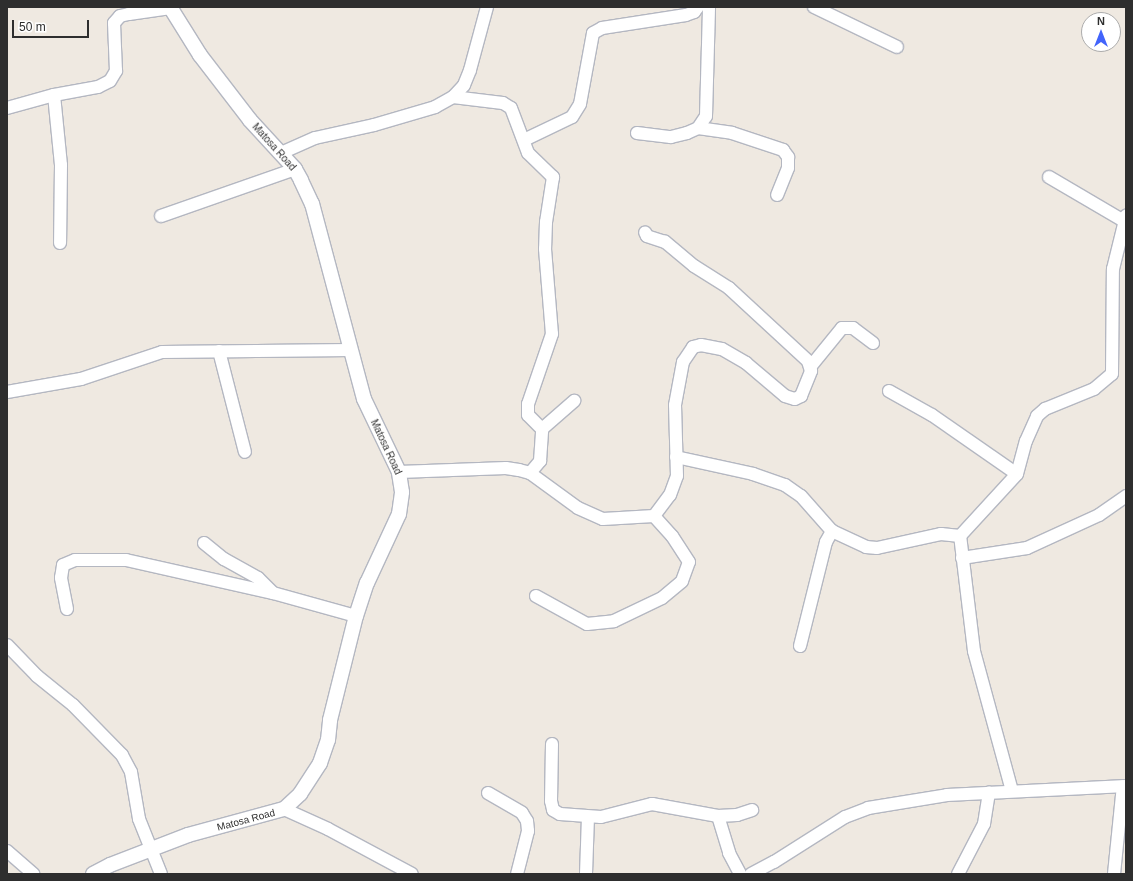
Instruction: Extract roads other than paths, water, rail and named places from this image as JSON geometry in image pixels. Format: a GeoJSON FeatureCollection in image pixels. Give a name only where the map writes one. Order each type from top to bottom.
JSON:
{"type":"FeatureCollection","features":[{"type":"Feature","properties":{"kind":"street"},"geometry":{"type":"LineString","coordinates":[[281,153],[315,138],[374,125],[435,107],[453,97],[464,85],[470,70],[487,7]]}},
{"type":"Feature","properties":{"kind":"street"},"geometry":{"type":"LineString","coordinates":[[524,140],[572,117],[580,104],[593,33],[602,28],[686,15],[694,12],[698,7]]}},
{"type":"Feature","properties":{"kind":"street"},"geometry":{"type":"LineString","coordinates":[[698,128],[706,116],[709,7]]}},
{"type":"Feature","properties":{"kind":"street"},"geometry":{"type":"LineString","coordinates":[[814,7],[897,47]]}},
{"type":"Feature","properties":{"kind":"street"},"geometry":{"type":"LineString","coordinates":[[7,108],[54,94],[98,87],[110,81],[116,71],[114,23],[120,16],[171,8]]}},
{"type":"Feature","properties":{"kind":"street","name":"Matosa Road"},"geometry":{"type":"LineString","coordinates":[[93,874],[110,865],[188,835],[284,809],[300,794],[309,781],[328,740],[330,720],[356,616],[367,583],[399,514],[402,492],[399,472],[364,399],[312,204],[295,169],[250,120],[205,61],[171,8]]}},
{"type":"Feature","properties":{"kind":"street"},"geometry":{"type":"LineString","coordinates":[[54,94],[61,165],[60,243]]}},
{"type":"Feature","properties":{"kind":"street"},"geometry":{"type":"LineString","coordinates":[[453,97],[503,103],[511,108],[517,117],[528,153],[552,177],[553,183],[546,222],[545,249],[552,334],[528,404],[528,415],[542,429]]}},
{"type":"Feature","properties":{"kind":"street"},"geometry":{"type":"LineString","coordinates":[[637,133],[671,137],[698,128],[732,133],[783,150],[788,157],[788,168],[777,195]]}},
{"type":"Feature","properties":{"kind":"street"},"geometry":{"type":"LineString","coordinates":[[161,216],[295,169]]}},
{"type":"Feature","properties":{"kind":"street"},"geometry":{"type":"LineString","coordinates":[[676,457],[753,474],[785,486],[801,496],[832,532],[857,544],[877,548],[928,536],[960,536],[1017,474],[1026,442],[1037,416],[1045,409],[1094,389],[1112,374],[1112,269],[1125,219],[1049,177]]}},
{"type":"Feature","properties":{"kind":"street"},"geometry":{"type":"LineString","coordinates":[[644,232],[664,242],[694,266],[729,288],[811,366]]}},
{"type":"Feature","properties":{"kind":"street"},"geometry":{"type":"LineString","coordinates":[[399,472],[506,468],[530,473],[578,508],[603,519],[654,516],[670,495],[677,476],[676,398],[682,362],[693,347],[701,345],[722,349],[746,363],[785,396],[795,399],[801,396],[811,366],[842,328],[853,328],[873,343]]}},
{"type":"Feature","properties":{"kind":"street"},"geometry":{"type":"LineString","coordinates":[[7,392],[81,379],[162,352],[351,350]]}},
{"type":"Feature","properties":{"kind":"street"},"geometry":{"type":"LineString","coordinates":[[219,351],[245,452]]}},
{"type":"Feature","properties":{"kind":"street"},"geometry":{"type":"LineString","coordinates":[[889,391],[932,415],[1017,474]]}},
{"type":"Feature","properties":{"kind":"street"},"geometry":{"type":"LineString","coordinates":[[530,473],[540,461],[542,429],[574,400]]}},
{"type":"Feature","properties":{"kind":"street"},"geometry":{"type":"LineString","coordinates":[[962,558],[1027,548],[1100,515],[1126,496]]}},
{"type":"Feature","properties":{"kind":"street"},"geometry":{"type":"LineString","coordinates":[[536,596],[587,624],[614,621],[662,598],[682,581],[689,562],[672,536],[654,516]]}},
{"type":"Feature","properties":{"kind":"street"},"geometry":{"type":"LineString","coordinates":[[800,646],[826,542],[832,532]]}},
{"type":"Feature","properties":{"kind":"street"},"geometry":{"type":"LineString","coordinates":[[960,536],[974,651],[1012,791]]}},
{"type":"Feature","properties":{"kind":"street"},"geometry":{"type":"LineString","coordinates":[[204,543],[224,559],[258,578],[273,593]]}},
{"type":"Feature","properties":{"kind":"street"},"geometry":{"type":"LineString","coordinates":[[67,609],[61,570],[67,561],[75,560],[140,562],[273,593],[356,616]]}},
{"type":"Feature","properties":{"kind":"street"},"geometry":{"type":"LineString","coordinates":[[7,645],[37,676],[73,705],[122,756],[131,772],[139,819],[161,874]]}},
{"type":"Feature","properties":{"kind":"street"},"geometry":{"type":"LineString","coordinates":[[552,744],[551,801],[553,810],[560,814],[601,818],[652,804],[718,816],[737,815],[752,810]]}},
{"type":"Feature","properties":{"kind":"street"},"geometry":{"type":"LineString","coordinates":[[751,874],[774,862],[845,818],[868,808],[947,795],[1124,786],[1114,874]]}},
{"type":"Feature","properties":{"kind":"street"},"geometry":{"type":"LineString","coordinates":[[958,874],[984,824],[989,792]]}},
{"type":"Feature","properties":{"kind":"street"},"geometry":{"type":"LineString","coordinates":[[488,793],[522,812],[526,821],[528,830],[517,874]]}},
{"type":"Feature","properties":{"kind":"street"},"geometry":{"type":"LineString","coordinates":[[284,809],[328,829],[412,874]]}},
{"type":"Feature","properties":{"kind":"street"},"geometry":{"type":"LineString","coordinates":[[718,816],[729,853],[740,874]]}},
{"type":"Feature","properties":{"kind":"street"},"geometry":{"type":"LineString","coordinates":[[586,874],[588,817]]}},
{"type":"Feature","properties":{"kind":"street"},"geometry":{"type":"LineString","coordinates":[[7,851],[33,874]]}}]}
